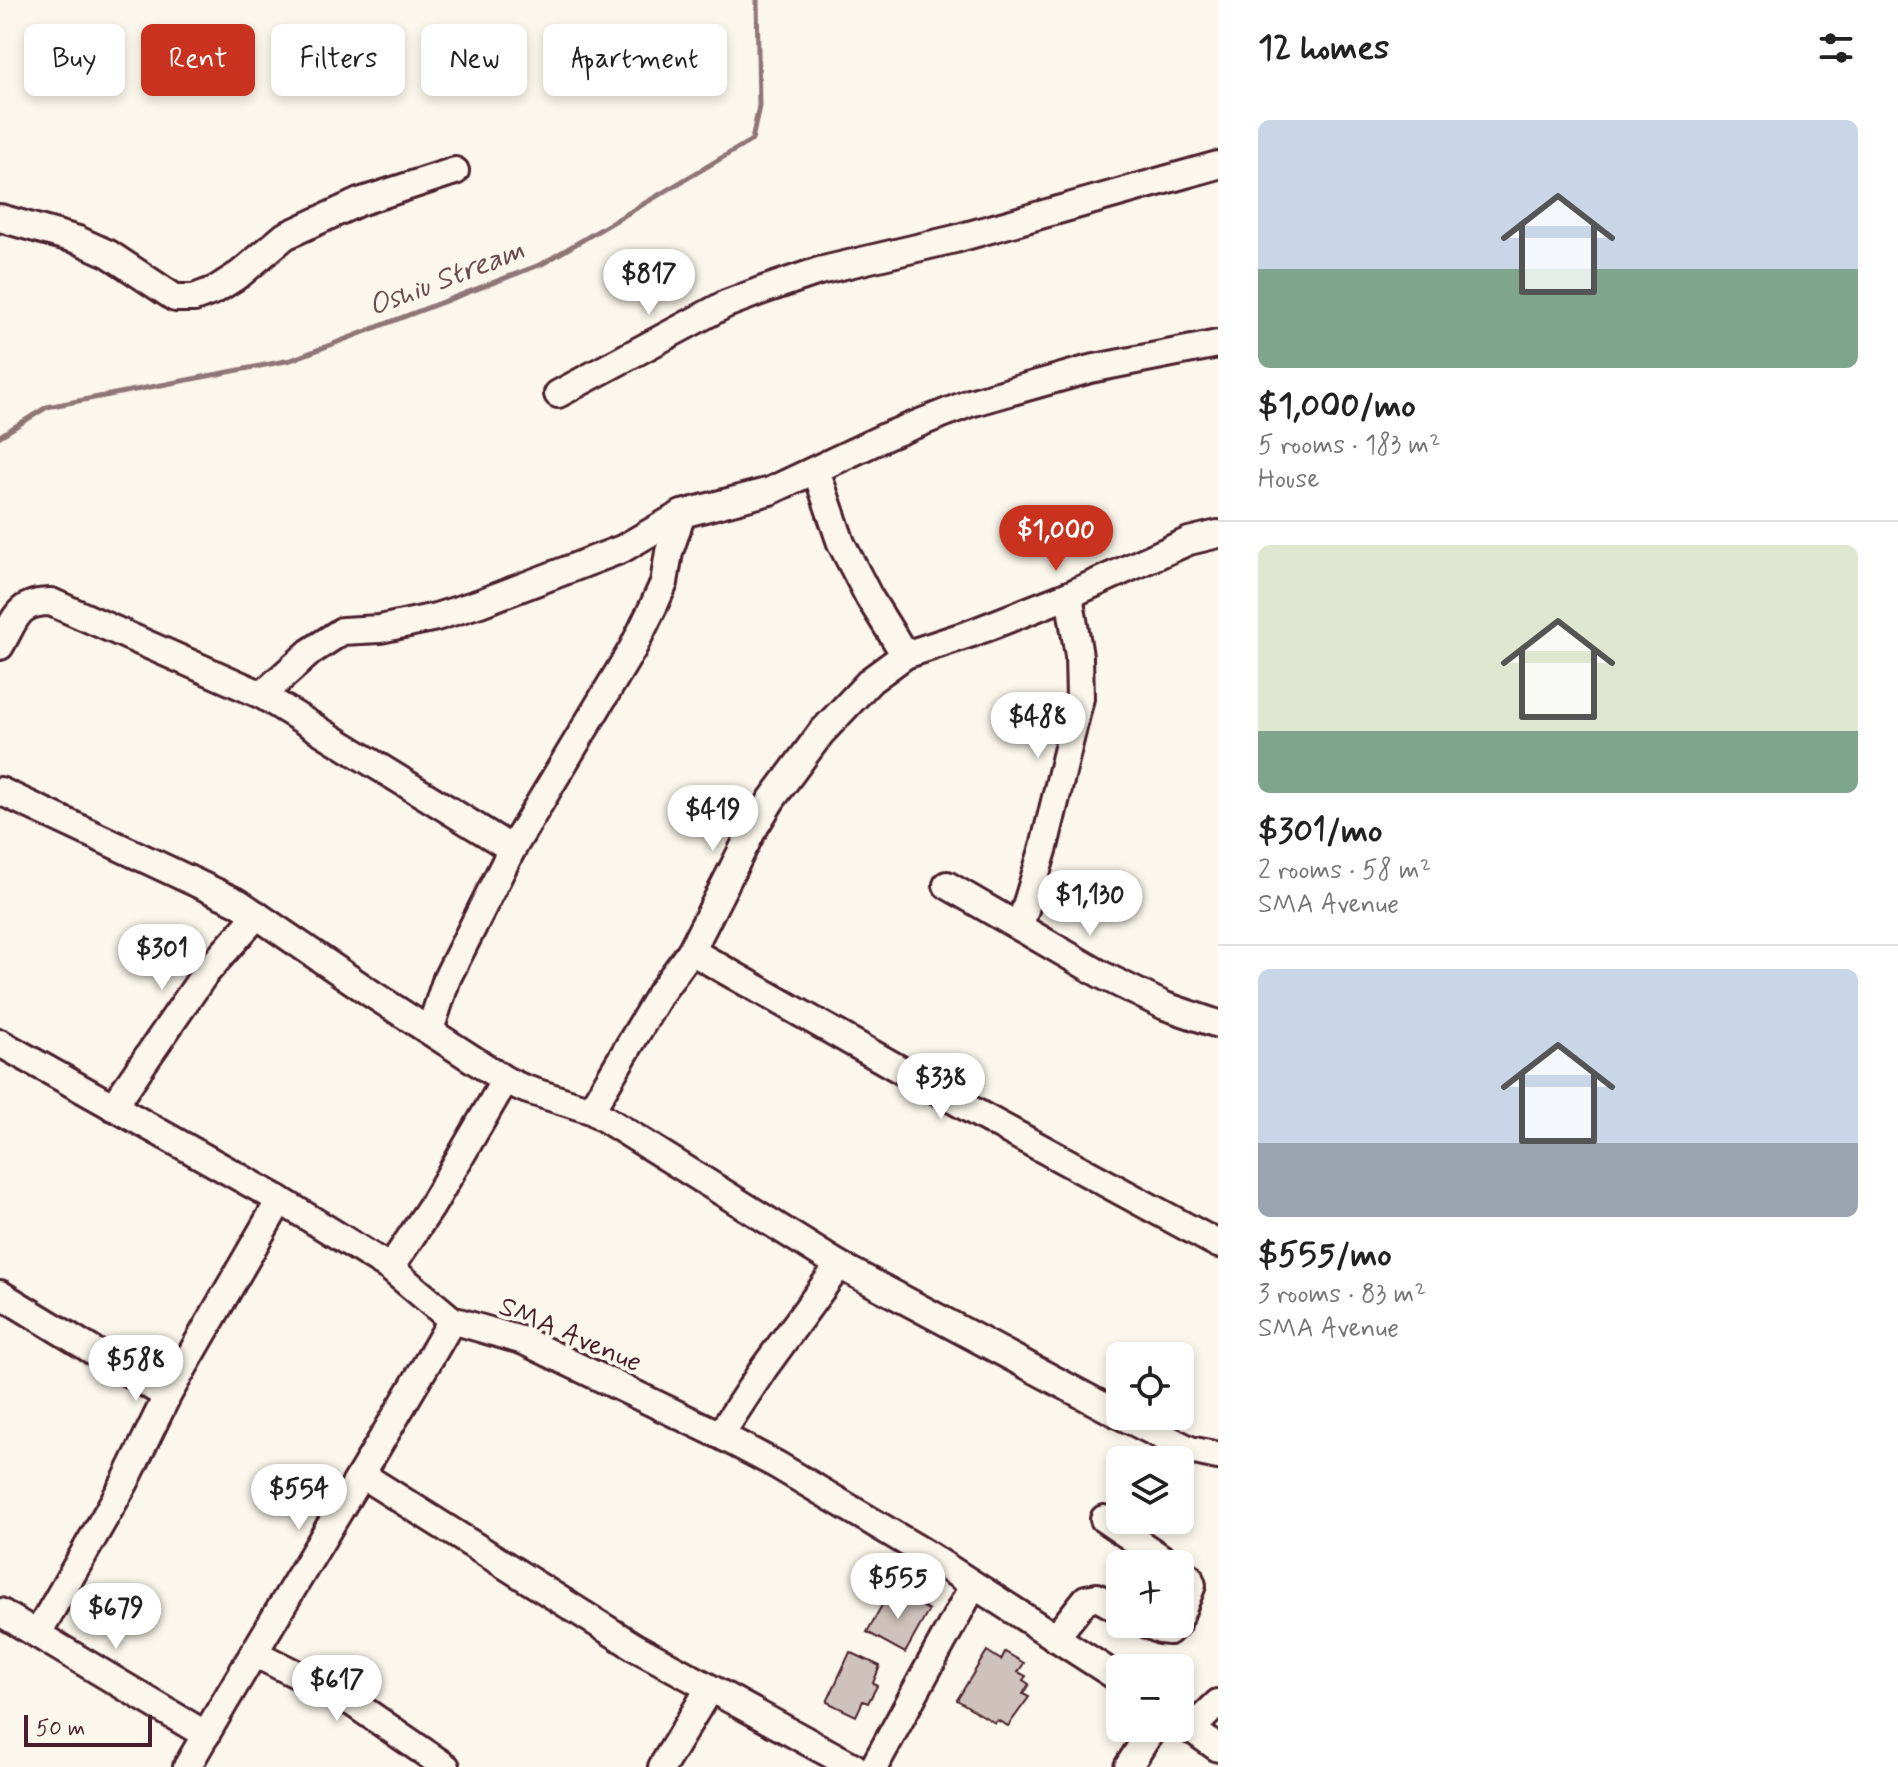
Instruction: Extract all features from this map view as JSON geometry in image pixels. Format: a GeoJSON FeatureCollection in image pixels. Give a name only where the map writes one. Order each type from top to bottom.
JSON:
{"type":"FeatureCollection","features":[{"type":"Feature","properties":{"kind":"street"},"geometry":{"type":"LineString","coordinates":[[558,394],[726,304],[763,290],[819,271],[955,239],[1218,165]]}},
{"type":"Feature","properties":{"kind":"street"},"geometry":{"type":"LineString","coordinates":[[0,218],[78,240],[109,254],[175,298],[194,298],[215,290],[240,274],[285,236],[359,202],[455,171]]}},
{"type":"Feature","properties":{"kind":"street"},"geometry":{"type":"LineString","coordinates":[[262,695],[327,639],[342,631],[394,626],[480,603],[622,549],[682,514],[770,491],[887,436],[970,403],[1090,369],[1218,344]]}},
{"type":"Feature","properties":{"kind":"street"},"geometry":{"type":"LineString","coordinates":[[816,470],[841,543],[869,597],[905,655]]}},
{"type":"Feature","properties":{"kind":"street"},"geometry":{"type":"LineString","coordinates":[[430,1030],[447,978],[512,849],[633,648],[664,583],[669,552],[682,514]]}},
{"type":"Feature","properties":{"kind":"street"},"geometry":{"type":"LineString","coordinates":[[591,1110],[661,992],[691,951],[751,833],[792,769],[871,680],[905,655],[1069,595],[1189,541],[1218,534]]}},
{"type":"Feature","properties":{"kind":"street"},"geometry":{"type":"LineString","coordinates":[[1020,926],[1044,847],[1080,698],[1079,656],[1069,595]]}},
{"type":"Feature","properties":{"kind":"street"},"geometry":{"type":"LineString","coordinates":[[0,646],[20,611],[32,602],[51,602],[262,695],[512,849]]}},
{"type":"Feature","properties":{"kind":"street"},"geometry":{"type":"LineString","coordinates":[[0,791],[87,834],[178,873],[257,915],[505,1080],[591,1110],[839,1265],[1106,1408]]}},
{"type":"Feature","properties":{"kind":"street"},"geometry":{"type":"LineString","coordinates":[[947,885],[1102,975],[1165,1006],[1218,1024]]}},
{"type":"Feature","properties":{"kind":"street"},"geometry":{"type":"LineString","coordinates":[[113,1107],[204,975],[257,915]]}},
{"type":"Feature","properties":{"kind":"street"},"geometry":{"type":"LineString","coordinates":[[691,951],[982,1116],[1218,1244]]}},
{"type":"Feature","properties":{"kind":"street","name":"SMA Avenue"},"geometry":{"type":"LineString","coordinates":[[0,1043],[280,1200],[390,1268],[452,1320],[524,1341],[720,1435],[853,1510],[1106,1670]]}},
{"type":"Feature","properties":{"kind":"street"},"geometry":{"type":"LineString","coordinates":[[390,1268],[431,1207],[505,1080]]}},
{"type":"Feature","properties":{"kind":"street"},"geometry":{"type":"LineString","coordinates":[[38,1633],[125,1482],[167,1396],[280,1200]]}},
{"type":"Feature","properties":{"kind":"street"},"geometry":{"type":"LineString","coordinates":[[720,1435],[839,1265]]}},
{"type":"Feature","properties":{"kind":"street"},"geometry":{"type":"LineString","coordinates":[[0,1294],[167,1396]]}},
{"type":"Feature","properties":{"kind":"street"},"geometry":{"type":"LineString","coordinates":[[187,1767],[452,1320]]}},
{"type":"Feature","properties":{"kind":"street"},"geometry":{"type":"LineString","coordinates":[[1149,1430],[1190,1450],[1218,1456]]}},
{"type":"Feature","properties":{"kind":"street"},"geometry":{"type":"LineString","coordinates":[[362,1475],[635,1647],[854,1767]]}},
{"type":"Feature","properties":{"kind":"street"},"geometry":{"type":"LineString","coordinates":[[1104,1519],[1149,1550]]}},
{"type":"Feature","properties":{"kind":"street"},"geometry":{"type":"LineString","coordinates":[[874,1767],[973,1586]]}},
{"type":"Feature","properties":{"kind":"street"},"geometry":{"type":"LineString","coordinates":[[1055,1638],[1086,1599],[1097,1597],[1106,1602]]}},
{"type":"Feature","properties":{"kind":"street"},"geometry":{"type":"LineString","coordinates":[[0,1612],[206,1735]]}},
{"type":"Feature","properties":{"kind":"street"},"geometry":{"type":"LineString","coordinates":[[254,1653],[350,1701],[440,1766]]}},
{"type":"Feature","properties":{"kind":"street"},"geometry":{"type":"LineString","coordinates":[[662,1767],[709,1689]]}},
{"type":"Feature","properties":{"kind":"street"},"geometry":{"type":"LineString","coordinates":[[1194,1720],[1218,1703]]}},
{"type":"Feature","properties":{"kind":"street"},"geometry":{"type":"LineString","coordinates":[[1194,1732],[1218,1748]]}},
{"type":"Feature","properties":{"kind":"street"},"geometry":{"type":"LineString","coordinates":[[1128,1767],[1144,1742]]}},
{"type":"Feature","properties":{"kind":"building"},"geometry":{"type":"Polygon","coordinates":[[[891,1589],[929,1610],[905,1653],[867,1632],[891,1589]]]}},
{"type":"Feature","properties":{"kind":"building"},"geometry":{"type":"Polygon","coordinates":[[[987,1651],[1001,1660],[1005,1652],[1024,1663],[1018,1672],[1026,1676],[1023,1680],[1029,1684],[1023,1694],[1029,1697],[1008,1726],[997,1720],[995,1723],[957,1700],[987,1651]]]}},
{"type":"Feature","properties":{"kind":"building"},"geometry":{"type":"Polygon","coordinates":[[[850,1652],[880,1666],[873,1683],[877,1686],[868,1703],[863,1701],[856,1716],[827,1702],[850,1652]]]}},
{"type":"Feature","properties":{"kind":"waterway","name":"Oshiu Stream"},"geometry":{"type":"LineString","coordinates":[[0,436],[47,407],[291,360],[542,264],[752,140],[759,106],[757,0]]}}]}
